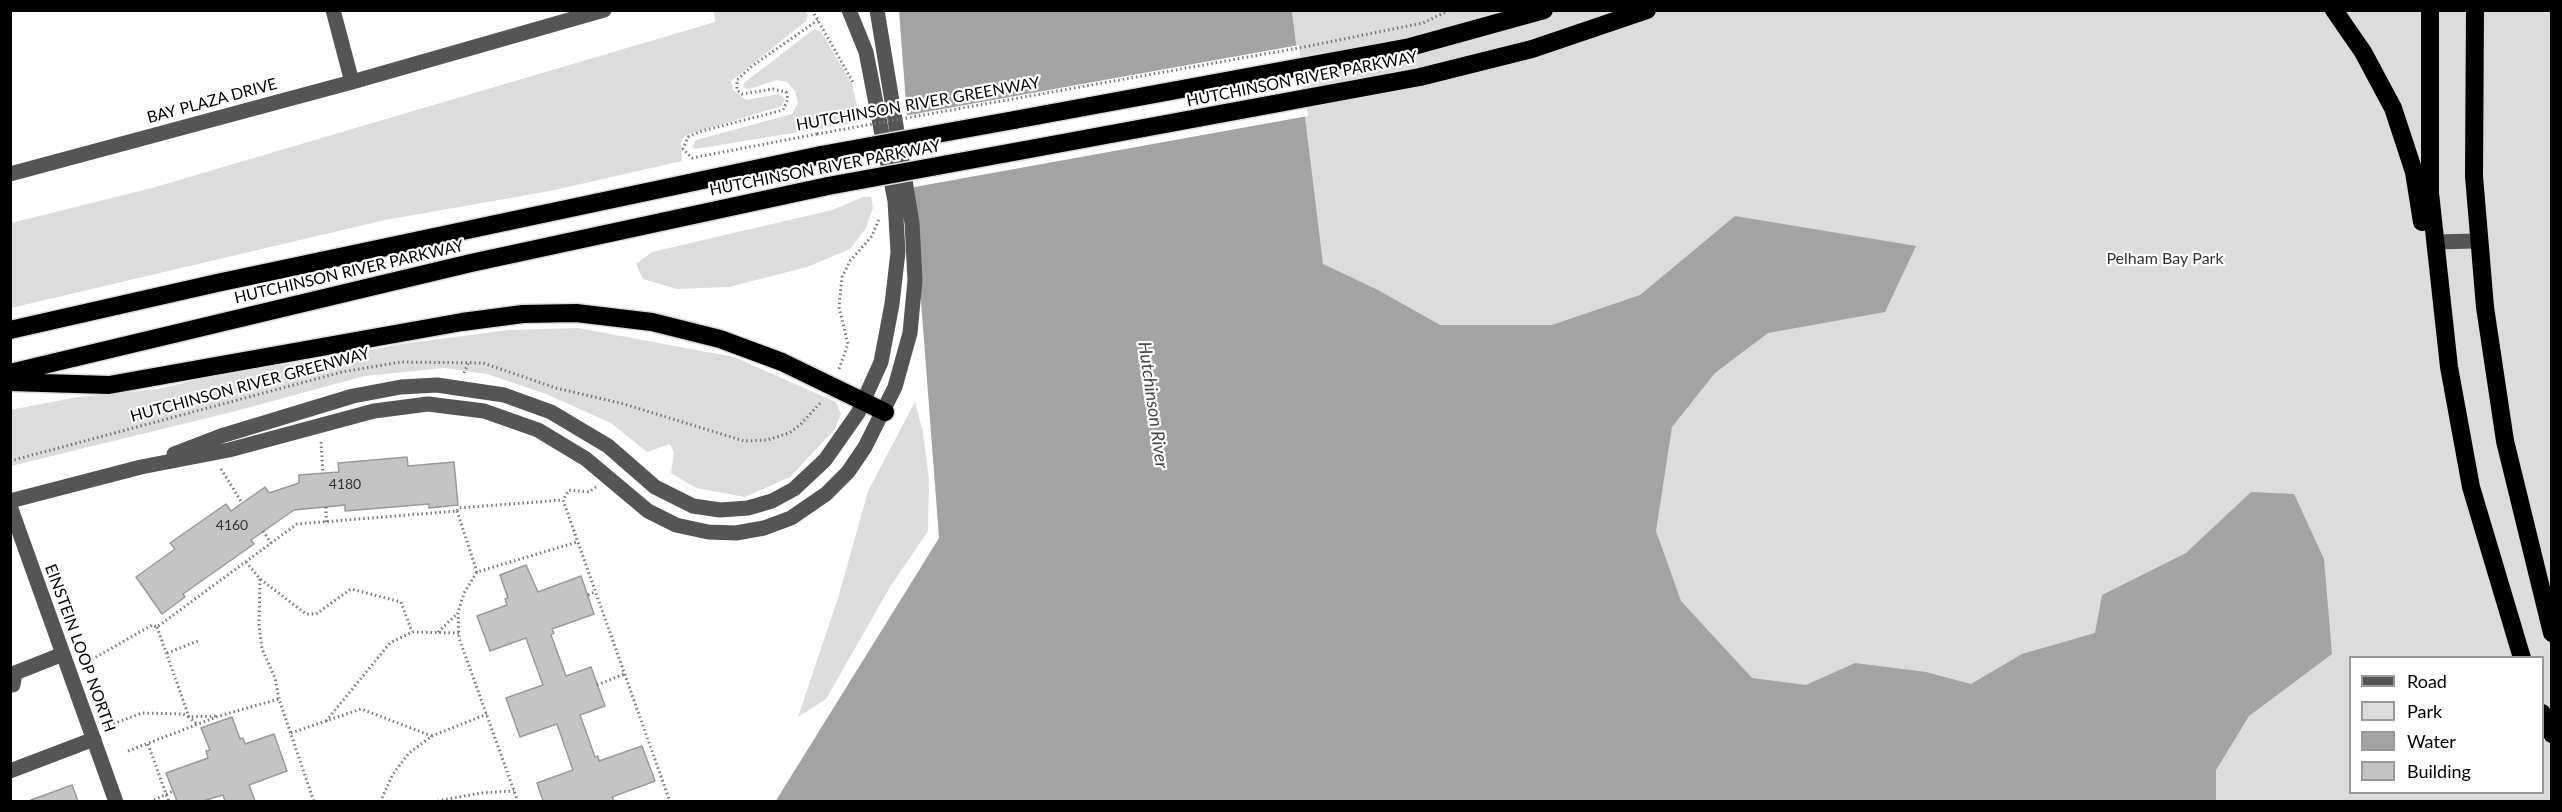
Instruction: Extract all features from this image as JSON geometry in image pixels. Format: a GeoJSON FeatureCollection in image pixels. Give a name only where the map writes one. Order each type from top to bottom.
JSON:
{"type":"FeatureCollection","features":[{"type":"Feature","properties":{"kind":"highway","name":"HUTCHINSON RIVER PARKWAY"},"geometry":{"type":"LineString","coordinates":[[10,330],[217,283],[821,155],[1367,55],[1453,37],[1544,10]]}},
{"type":"Feature","properties":{"kind":"highway","name":"HUTCHINSON RIVER PARKWAY"},"geometry":{"type":"LineString","coordinates":[[10,373],[483,260],[828,186],[1362,89],[1460,68],[1569,38],[1647,10]]}},
{"type":"Feature","properties":{"kind":"highway"},"geometry":{"type":"LineString","coordinates":[[2334,10],[2367,57],[2393,108],[2414,172],[2420,216],[2438,274]]}},
{"type":"Feature","properties":{"kind":"highway"},"geometry":{"type":"LineString","coordinates":[[2430,10],[2429,112],[2434,242],[2438,274],[2463,449],[2488,549],[2522,656]]}},
{"type":"Feature","properties":{"kind":"highway"},"geometry":{"type":"LineString","coordinates":[[2475,10],[2473,128],[2477,241],[2503,431],[2552,633]]}},
{"type":"Feature","properties":{"kind":"highway"},"geometry":{"type":"LineString","coordinates":[[10,382],[109,385],[462,322],[552,313],[625,318],[703,334],[756,351],[885,412]]}},
{"type":"Feature","properties":{"kind":"highway"},"geometry":{"type":"LineString","coordinates":[[2544,717],[2552,734]]}},
{"type":"Feature","properties":{"kind":"street"},"geometry":{"type":"LineString","coordinates":[[333,10],[352,82]]}},
{"type":"Feature","properties":{"kind":"street","name":"BAY PLAZA DRIVE"},"geometry":{"type":"LineString","coordinates":[[10,174],[352,82],[604,10]]}},
{"type":"Feature","properties":{"kind":"street"},"geometry":{"type":"LineString","coordinates":[[842,10],[866,52]]}},
{"type":"Feature","properties":{"kind":"street"},"geometry":{"type":"LineString","coordinates":[[141,467],[221,436],[353,396],[401,387],[436,385],[485,391],[536,405],[595,437],[667,495],[693,506],[734,510],[772,501],[804,481],[837,445],[875,379],[886,342],[898,252],[896,209],[866,52],[849,10]]}},
{"type":"Feature","properties":{"kind":"street"},"geometry":{"type":"LineString","coordinates":[[10,501],[141,467],[211,454],[374,411],[411,405],[466,407],[503,416],[538,430],[570,447],[635,501],[676,525],[723,534],[757,530],[791,518],[826,494],[857,459],[885,412],[906,352],[915,297],[914,240],[901,143],[877,10]]}},
{"type":"Feature","properties":{"kind":"street"},"geometry":{"type":"LineString","coordinates":[[2434,242],[2477,241]]}},
{"type":"Feature","properties":{"kind":"street","name":"EINSTEIN LOOP NORTH"},"geometry":{"type":"LineString","coordinates":[[10,506],[116,801]]}},
{"type":"Feature","properties":{"kind":"street"},"geometry":{"type":"LineString","coordinates":[[13,678],[63,654]]}},
{"type":"Feature","properties":{"kind":"street"},"geometry":{"type":"LineString","coordinates":[[10,771],[93,736]]}},
{"type":"Feature","properties":{"kind":"path","name":"HUTCHINSON RIVER GREENWAY"},"geometry":{"type":"LineString","coordinates":[[812,10],[857,90]]}},
{"type":"Feature","properties":{"kind":"path","name":"HUTCHINSON RIVER GREENWAY"},"geometry":{"type":"LineString","coordinates":[[818,20],[752,66],[736,80],[736,90],[742,94],[774,89],[786,92],[788,99],[783,110],[702,131],[688,137],[683,149],[692,158],[1423,23],[1448,11]]}},
{"type":"Feature","properties":{"kind":"path","name":"HUTCHINSON RIVER GREENWAY"},"geometry":{"type":"LineString","coordinates":[[10,461],[381,364],[437,360],[483,363],[556,388],[614,402],[732,439],[767,440],[789,433],[800,425],[821,403],[831,385],[848,344],[839,307],[842,277],[850,261],[872,236],[880,210]]}},
{"type":"Feature","properties":{"kind":"path"},"geometry":{"type":"LineString","coordinates":[[320,425],[323,473]]}},
{"type":"Feature","properties":{"kind":"path"},"geometry":{"type":"LineString","coordinates":[[211,454],[242,503]]}},
{"type":"Feature","properties":{"kind":"path"},"geometry":{"type":"LineString","coordinates":[[606,475],[594,490],[569,490],[563,500],[670,801]]}},
{"type":"Feature","properties":{"kind":"path"},"geometry":{"type":"LineString","coordinates":[[157,627],[297,524],[563,500]]}},
{"type":"Feature","properties":{"kind":"path"},"geometry":{"type":"LineString","coordinates":[[326,507],[326,522]]}},
{"type":"Feature","properties":{"kind":"path"},"geometry":{"type":"LineString","coordinates":[[457,511],[456,514],[477,572]]}},
{"type":"Feature","properties":{"kind":"path"},"geometry":{"type":"LineString","coordinates":[[263,531],[271,543]]}},
{"type":"Feature","properties":{"kind":"path"},"geometry":{"type":"LineString","coordinates":[[518,801],[459,633],[458,613],[464,593],[477,572],[577,542]]}},
{"type":"Feature","properties":{"kind":"path"},"geometry":{"type":"LineString","coordinates":[[246,562],[260,579],[306,614],[316,614],[351,589],[401,602],[412,632]]}},
{"type":"Feature","properties":{"kind":"path"},"geometry":{"type":"LineString","coordinates":[[260,579],[259,625],[262,649],[275,678],[279,699],[314,801]]}},
{"type":"Feature","properties":{"kind":"path"},"geometry":{"type":"LineString","coordinates":[[588,595],[595,592]]}},
{"type":"Feature","properties":{"kind":"path"},"geometry":{"type":"LineString","coordinates":[[438,633],[458,613]]}},
{"type":"Feature","properties":{"kind":"path"},"geometry":{"type":"LineString","coordinates":[[69,672],[152,625],[157,627]]}},
{"type":"Feature","properties":{"kind":"path"},"geometry":{"type":"LineString","coordinates":[[157,627],[189,717]]}},
{"type":"Feature","properties":{"kind":"path"},"geometry":{"type":"LineString","coordinates":[[326,721],[390,643],[412,632],[459,633]]}},
{"type":"Feature","properties":{"kind":"path"},"geometry":{"type":"LineString","coordinates":[[167,653],[198,640]]}},
{"type":"Feature","properties":{"kind":"path"},"geometry":{"type":"LineString","coordinates":[[597,685],[624,674]]}},
{"type":"Feature","properties":{"kind":"path"},"geometry":{"type":"LineString","coordinates":[[128,751],[219,716],[279,699]]}},
{"type":"Feature","properties":{"kind":"path"},"geometry":{"type":"LineString","coordinates":[[291,733],[361,709],[432,736]]}},
{"type":"Feature","properties":{"kind":"path"},"geometry":{"type":"LineString","coordinates":[[93,736],[142,713],[183,714],[198,725]]}},
{"type":"Feature","properties":{"kind":"path"},"geometry":{"type":"LineString","coordinates":[[380,801],[398,767],[409,753],[432,736],[487,714]]}},
{"type":"Feature","properties":{"kind":"path"},"geometry":{"type":"LineString","coordinates":[[189,717],[219,716]]}},
{"type":"Feature","properties":{"kind":"path"},"geometry":{"type":"LineString","coordinates":[[148,744],[169,801]]}},
{"type":"Feature","properties":{"kind":"path"},"geometry":{"type":"LineString","coordinates":[[648,764],[655,761]]}},
{"type":"Feature","properties":{"kind":"path"},"geometry":{"type":"LineString","coordinates":[[150,801],[173,791]]}},
{"type":"Feature","properties":{"kind":"path"},"geometry":{"type":"LineString","coordinates":[[433,801],[480,793],[514,791]]}},
{"type":"Feature","properties":{"kind":"green space"},"geometry":{"type":"Polygon","coordinates":[[[804,10],[808,15],[806,21],[731,81],[733,90],[746,100],[778,94],[785,98],[782,106],[686,135],[681,142],[682,161],[550,191],[385,220],[11,308],[11,223],[152,188],[715,22],[714,11],[804,10]]]}},
{"type":"Feature","properties":{"kind":"green space","name":"Pelham Bay Park"},"geometry":{"type":"Polygon","coordinates":[[[1292,11],[2551,11],[2551,801],[1353,801],[1309,151],[1292,11]]]}},
{"type":"Feature","properties":{"kind":"green space"},"geometry":{"type":"Polygon","coordinates":[[[814,29],[821,32],[852,84],[861,122],[695,149],[692,147],[696,140],[792,114],[798,103],[795,91],[787,82],[777,80],[749,89],[743,87],[744,83],[814,29]]]}},
{"type":"Feature","properties":{"kind":"green space"},"geometry":{"type":"Polygon","coordinates":[[[863,197],[871,197],[873,208],[866,228],[850,249],[807,267],[729,287],[677,289],[643,279],[636,264],[652,252],[832,210],[863,197]]]}},
{"type":"Feature","properties":{"kind":"green space"},"geometry":{"type":"Polygon","coordinates":[[[578,328],[734,357],[836,402],[841,414],[835,429],[790,477],[745,497],[696,488],[671,473],[674,452],[670,444],[647,452],[611,423],[546,394],[487,374],[444,368],[365,376],[232,412],[11,466],[10,410],[78,397],[158,389],[238,370],[313,361],[401,344],[509,330],[578,328]]]}},
{"type":"Feature","properties":{"kind":"green space"},"geometry":{"type":"Polygon","coordinates":[[[915,402],[923,432],[929,480],[928,531],[890,587],[826,699],[798,717],[839,595],[868,491],[915,402]]]}},
{"type":"Feature","properties":{"kind":"water","name":"Hutchinson River"},"geometry":{"type":"Polygon","coordinates":[[[899,11],[1292,11],[1323,264],[1378,290],[1440,325],[1552,325],[1640,295],[1735,216],[1916,246],[1885,312],[1768,333],[1715,373],[1672,427],[1656,531],[1681,601],[1752,678],[1806,685],[1855,663],[1926,672],[1971,684],[2022,654],[2095,633],[2102,595],[2186,553],[2251,492],[2294,494],[2324,559],[2332,654],[2249,716],[2216,770],[2216,801],[775,802],[939,538],[899,11]]]}},
{"type":"Feature","properties":{"kind":"pier"},"geometry":{"type":"Polygon","coordinates":[[[1299,45],[1308,116],[909,188],[904,116],[1299,45]]]}},
{"type":"Feature","properties":{"kind":"building"},"geometry":{"type":"Polygon","coordinates":[[[407,457],[408,466],[454,462],[458,505],[429,508],[429,504],[345,511],[345,505],[294,510],[251,540],[254,544],[183,594],[185,597],[162,614],[136,577],[175,549],[170,543],[226,504],[231,511],[265,487],[269,493],[299,483],[299,475],[339,472],[338,463],[407,457]]]}},
{"type":"Feature","properties":{"kind":"building"},"geometry":{"type":"Polygon","coordinates":[[[526,565],[538,592],[581,576],[594,614],[552,629],[554,633],[551,635],[566,676],[591,667],[605,706],[580,715],[595,757],[598,756],[599,761],[642,746],[655,781],[612,797],[614,801],[543,801],[537,783],[573,770],[557,724],[520,737],[506,698],[543,685],[526,638],[490,651],[477,616],[507,605],[505,599],[508,598],[500,575],[526,565]]]}},
{"type":"Feature","properties":{"kind":"building"},"geometry":{"type":"Polygon","coordinates":[[[232,717],[240,739],[243,738],[245,744],[274,734],[287,771],[249,785],[255,801],[225,801],[223,795],[203,801],[177,801],[166,773],[208,758],[206,751],[210,750],[201,728],[232,717]]]}},
{"type":"Feature","properties":{"kind":"building"},"geometry":{"type":"Polygon","coordinates":[[[72,785],[78,801],[31,800],[72,785]]]}}]}
